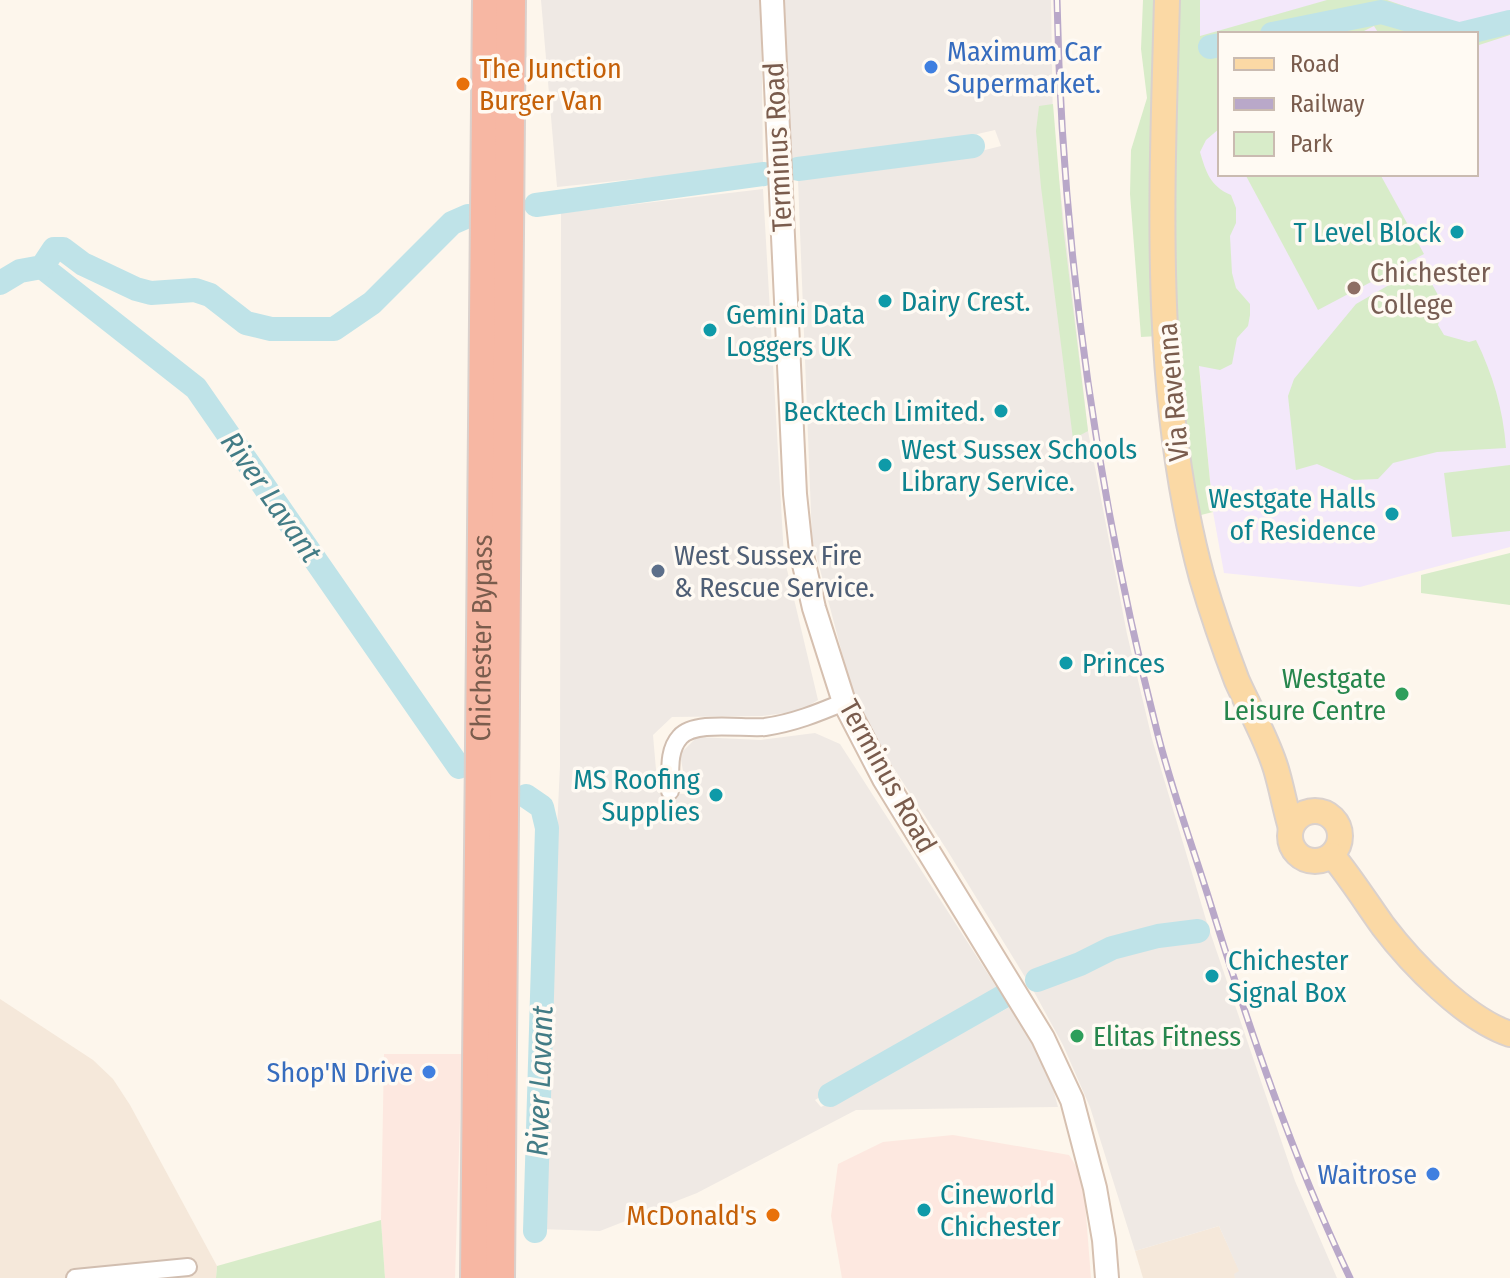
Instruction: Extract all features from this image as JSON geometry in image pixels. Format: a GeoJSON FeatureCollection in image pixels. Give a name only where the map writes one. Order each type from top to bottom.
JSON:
{"type":"FeatureCollection","features":[{"type":"Feature","properties":{"kind":"highway","name":"Chichester Bypass"},"geometry":{"type":"LineString","coordinates":[[475,1278],[487,0]]}},
{"type":"Feature","properties":{"kind":"highway","name":"Chichester Bypass"},"geometry":{"type":"LineString","coordinates":[[500,1278],[511,0]]}},
{"type":"Feature","properties":{"kind":"main road","name":"Via Ravenna"},"geometry":{"type":"LineString","coordinates":[[1167,0],[1163,265],[1169,380],[1185,502],[1202,577],[1226,653],[1276,769],[1291,828]]}},
{"type":"Feature","properties":{"kind":"main road","name":"Via Ravenna"},"geometry":{"type":"LineString","coordinates":[[1276,769],[1312,811]]}},
{"type":"Feature","properties":{"kind":"main road"},"geometry":{"type":"LineString","coordinates":[[1312,811],[1327,814],[1338,826],[1339,841],[1332,855],[1319,861],[1305,860],[1298,856],[1290,843],[1291,828],[1299,817],[1312,811]]}},
{"type":"Feature","properties":{"kind":"main road"},"geometry":{"type":"LineString","coordinates":[[1332,855],[1385,929],[1416,962],[1462,1006],[1510,1034]]}},
{"type":"Feature","properties":{"kind":"street","name":"Terminus Road"},"geometry":{"type":"LineString","coordinates":[[772,0],[797,525],[814,608],[844,702],[884,779],[1043,1038],[1072,1100],[1095,1188],[1107,1278]]}},
{"type":"Feature","properties":{"kind":"street"},"geometry":{"type":"LineString","coordinates":[[670,791],[671,750],[681,735],[696,728],[765,727],[805,718],[844,702]]}},
{"type":"Feature","properties":{"kind":"street"},"geometry":{"type":"LineString","coordinates":[[75,1278],[188,1267]]}},
{"type":"Feature","properties":{"kind":"shaded area"},"geometry":{"type":"Polygon","coordinates":[[[541,0],[761,0],[763,166],[557,187],[541,0]]]}},
{"type":"Feature","properties":{"kind":"shaded area"},"geometry":{"type":"Polygon","coordinates":[[[776,0],[1051,0],[1053,127],[1088,431],[1127,634],[1152,739],[1207,923],[1295,1181],[1337,1278],[1235,1278],[1234,1274],[1239,1271],[1219,1226],[1135,1251],[1090,1107],[1063,1045],[1033,990],[891,764],[853,695],[812,539],[798,180],[941,161],[1001,146],[995,130],[903,151],[783,164],[776,0]]]}},
{"type":"Feature","properties":{"kind":"shaded area","name":"Chichester College"},"geometry":{"type":"Polygon","coordinates":[[[1200,0],[1510,0],[1510,547],[1360,587],[1224,573],[1213,512],[1199,365],[1196,136],[1200,0]]]}},
{"type":"Feature","properties":{"kind":"shaded area"},"geometry":{"type":"Polygon","coordinates":[[[763,189],[784,557],[818,700],[800,711],[762,716],[672,717],[653,735],[658,793],[687,794],[680,754],[697,737],[761,740],[815,733],[840,744],[999,991],[815,1100],[821,1107],[1010,1007],[1051,1081],[1058,1107],[856,1110],[697,1193],[600,1231],[538,1229],[560,766],[561,213],[763,189]]]}},
{"type":"Feature","properties":{"kind":"shaded area"},"geometry":{"type":"Polygon","coordinates":[[[0,999],[93,1060],[113,1079],[217,1266],[216,1278],[0,1278],[0,999]]]}},
{"type":"Feature","properties":{"kind":"shaded area"},"geometry":{"type":"Polygon","coordinates":[[[384,1054],[462,1054],[455,1278],[385,1278],[381,1220],[384,1054]]]}},
{"type":"Feature","properties":{"kind":"shaded area"},"geometry":{"type":"Polygon","coordinates":[[[953,1135],[1069,1155],[1083,1177],[1091,1278],[842,1278],[831,1216],[838,1164],[883,1142],[953,1135]]]}},
{"type":"Feature","properties":{"kind":"shaded area"},"geometry":{"type":"Polygon","coordinates":[[[1219,1226],[1240,1272],[1235,1274],[1235,1278],[1143,1278],[1135,1251],[1219,1226]]]}},
{"type":"Feature","properties":{"kind":"green space"},"geometry":{"type":"Polygon","coordinates":[[[1143,0],[1160,0],[1158,336],[1141,337],[1130,194],[1131,150],[1147,98],[1141,49],[1143,0]]]}},
{"type":"Feature","properties":{"kind":"green space"},"geometry":{"type":"Polygon","coordinates":[[[1174,0],[1200,0],[1200,36],[1327,0],[1387,0],[1459,25],[1510,16],[1510,35],[1478,45],[1478,32],[1378,32],[1374,26],[1362,32],[1218,32],[1218,130],[1206,140],[1200,152],[1210,178],[1231,195],[1236,208],[1236,223],[1230,236],[1232,273],[1236,288],[1250,304],[1250,315],[1248,326],[1237,338],[1232,364],[1220,370],[1199,366],[1213,512],[1197,516],[1176,380],[1172,266],[1174,0]]]}},
{"type":"Feature","properties":{"kind":"green space"},"geometry":{"type":"Polygon","coordinates":[[[1053,104],[1063,226],[1088,431],[1073,439],[1036,131],[1039,106],[1053,104]]]}},
{"type":"Feature","properties":{"kind":"green space"},"geometry":{"type":"Polygon","coordinates":[[[1246,176],[1381,176],[1424,254],[1318,310],[1246,176]]]}},
{"type":"Feature","properties":{"kind":"green space"},"geometry":{"type":"Polygon","coordinates":[[[1422,266],[1444,306],[1438,325],[1444,335],[1469,342],[1476,340],[1482,353],[1500,406],[1506,448],[1437,452],[1393,463],[1378,479],[1354,480],[1317,464],[1296,470],[1288,396],[1294,379],[1356,304],[1422,266]]]}},
{"type":"Feature","properties":{"kind":"green space"},"geometry":{"type":"Polygon","coordinates":[[[1510,465],[1510,531],[1452,537],[1444,473],[1510,465]]]}},
{"type":"Feature","properties":{"kind":"green space"},"geometry":{"type":"Polygon","coordinates":[[[1510,553],[1510,605],[1421,593],[1421,575],[1510,553]]]}},
{"type":"Feature","properties":{"kind":"green space"},"geometry":{"type":"Polygon","coordinates":[[[381,1220],[385,1278],[216,1278],[217,1266],[381,1220]]]}},
{"type":"Feature","properties":{"kind":"waterway","name":"River Lavant"},"geometry":{"type":"LineString","coordinates":[[1282,32],[1381,12],[1451,32]]}},
{"type":"Feature","properties":{"kind":"waterway","name":"River Lavant"},"geometry":{"type":"LineString","coordinates":[[1469,32],[1510,22]]}},
{"type":"Feature","properties":{"kind":"waterway","name":"River Lavant"},"geometry":{"type":"LineString","coordinates":[[1210,47],[1218,45]]}},
{"type":"Feature","properties":{"kind":"waterway","name":"River Lavant"},"geometry":{"type":"LineString","coordinates":[[798,169],[973,146]]}},
{"type":"Feature","properties":{"kind":"waterway","name":"River Lavant"},"geometry":{"type":"LineString","coordinates":[[536,205],[764,174]]}},
{"type":"Feature","properties":{"kind":"waterway","name":"River Lavant"},"geometry":{"type":"LineString","coordinates":[[0,283],[20,271],[42,267],[54,249],[63,249],[83,264],[136,289],[151,293],[195,290],[210,295],[246,323],[271,329],[334,329],[372,303],[452,223],[468,216]]}},
{"type":"Feature","properties":{"kind":"waterway","name":"River Lavant"},"geometry":{"type":"LineString","coordinates":[[42,267],[196,388],[459,767]]}},
{"type":"Feature","properties":{"kind":"waterway","name":"River Lavant"},"geometry":{"type":"LineString","coordinates":[[526,796],[542,807],[547,828],[535,1231]]}},
{"type":"Feature","properties":{"kind":"waterway","name":"River Lavant"},"geometry":{"type":"LineString","coordinates":[[1037,980],[1112,948],[1158,936],[1198,931]]}},
{"type":"Feature","properties":{"kind":"waterway","name":"River Lavant"},"geometry":{"type":"LineString","coordinates":[[830,1095],[1006,995]]}},
{"type":"Feature","properties":{"kind":"railway"},"geometry":{"type":"LineString","coordinates":[[1057,0],[1066,185],[1086,370],[1117,554],[1136,645],[1169,776],[1256,1043],[1290,1138],[1350,1278]]}},
{"type":"Feature","properties":{"kind":"place","name":"Maximum Car Supermarket."},"geometry":{"type":"Point","coordinates":[931,67]}},
{"type":"Feature","properties":{"kind":"place","name":"The Junction Burger Van"},"geometry":{"type":"Point","coordinates":[463,84]}},
{"type":"Feature","properties":{"kind":"place","name":"T Level Block"},"geometry":{"type":"Point","coordinates":[1457,232]}},
{"type":"Feature","properties":{"kind":"place","name":"Chichester College"},"geometry":{"type":"Point","coordinates":[1354,288]}},
{"type":"Feature","properties":{"kind":"place","name":"Dairy Crest."},"geometry":{"type":"Point","coordinates":[885,301]}},
{"type":"Feature","properties":{"kind":"place","name":"Gemini Data Loggers UK"},"geometry":{"type":"Point","coordinates":[710,330]}},
{"type":"Feature","properties":{"kind":"place","name":"Becktech Limited."},"geometry":{"type":"Point","coordinates":[1001,411]}},
{"type":"Feature","properties":{"kind":"place","name":"West Sussex Schools Library Service."},"geometry":{"type":"Point","coordinates":[885,465]}},
{"type":"Feature","properties":{"kind":"place","name":"Westgate Halls of Residence"},"geometry":{"type":"Point","coordinates":[1392,514]}},
{"type":"Feature","properties":{"kind":"place","name":"West Sussex Fire & Rescue Service."},"geometry":{"type":"Point","coordinates":[658,571]}},
{"type":"Feature","properties":{"kind":"place","name":"Princes"},"geometry":{"type":"Point","coordinates":[1066,663]}},
{"type":"Feature","properties":{"kind":"place","name":"Westgate Leisure Centre"},"geometry":{"type":"Point","coordinates":[1402,694]}},
{"type":"Feature","properties":{"kind":"place","name":"MS Roofing Supplies"},"geometry":{"type":"Point","coordinates":[716,795]}},
{"type":"Feature","properties":{"kind":"place","name":"Chichester Signal Box"},"geometry":{"type":"Point","coordinates":[1212,976]}},
{"type":"Feature","properties":{"kind":"place","name":"Elitas Fitness"},"geometry":{"type":"Point","coordinates":[1077,1036]}},
{"type":"Feature","properties":{"kind":"place","name":"Shop'N Drive"},"geometry":{"type":"Point","coordinates":[429,1072]}},
{"type":"Feature","properties":{"kind":"place","name":"Waitrose"},"geometry":{"type":"Point","coordinates":[1433,1174]}},
{"type":"Feature","properties":{"kind":"place","name":"Cineworld Chichester"},"geometry":{"type":"Point","coordinates":[924,1210]}},
{"type":"Feature","properties":{"kind":"place","name":"McDonald's"},"geometry":{"type":"Point","coordinates":[773,1215]}}]}
